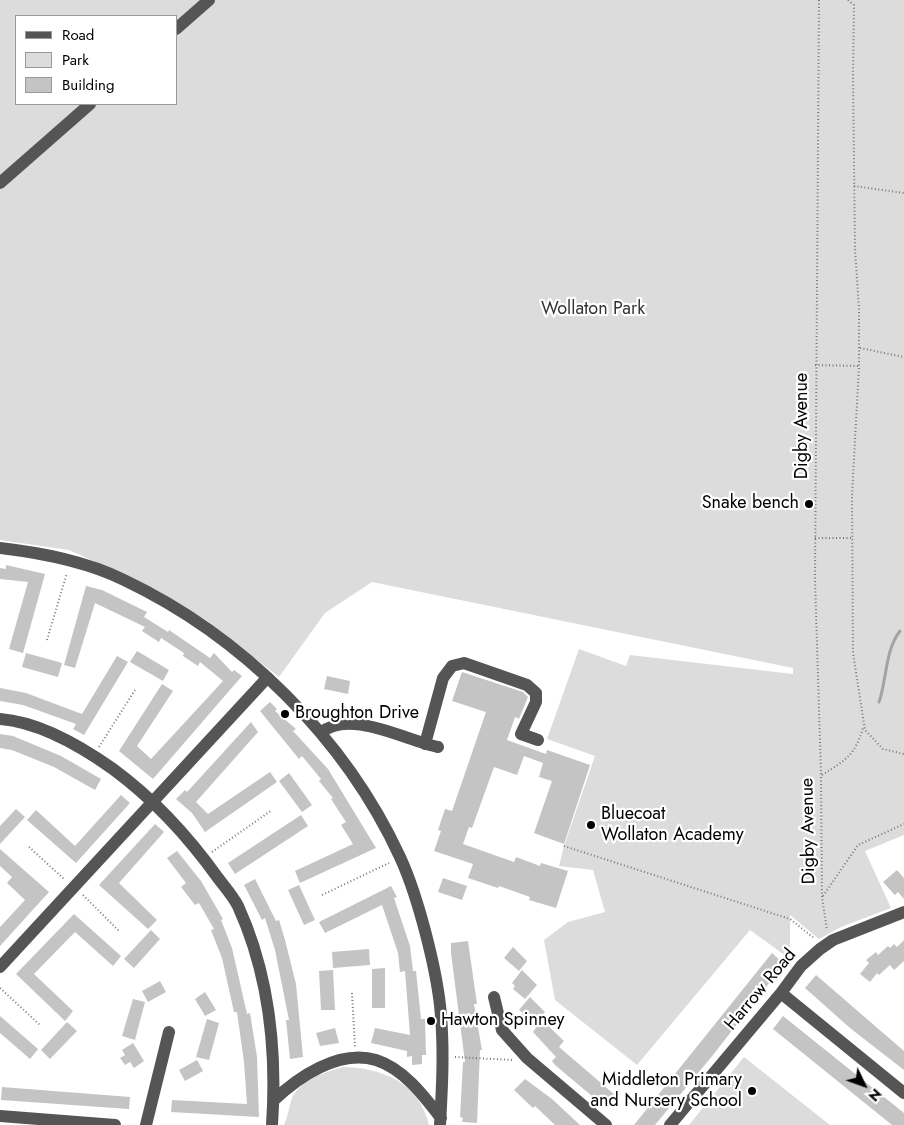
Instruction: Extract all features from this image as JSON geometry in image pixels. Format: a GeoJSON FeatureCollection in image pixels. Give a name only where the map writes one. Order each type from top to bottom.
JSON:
{"type":"FeatureCollection","features":[{"type":"Feature","properties":{"kind":"street"},"geometry":{"type":"LineString","coordinates":[[178,26],[209,0]]}},
{"type":"Feature","properties":{"kind":"street"},"geometry":{"type":"LineString","coordinates":[[0,183],[89,105]]}},
{"type":"Feature","properties":{"kind":"street"},"geometry":{"type":"LineString","coordinates":[[0,548],[38,553],[70,561],[123,579],[180,610],[212,632],[267,678],[321,733],[357,782],[400,858],[418,910],[434,974],[441,1014],[443,1056],[441,1122]]}},
{"type":"Feature","properties":{"kind":"street"},"geometry":{"type":"LineString","coordinates":[[321,733],[326,728],[341,723],[377,728],[432,746],[443,678],[452,666],[464,664],[527,685],[536,693],[536,702],[522,734],[538,740]]}},
{"type":"Feature","properties":{"kind":"street"},"geometry":{"type":"LineString","coordinates":[[0,967],[267,678]]}},
{"type":"Feature","properties":{"kind":"street"},"geometry":{"type":"LineString","coordinates":[[0,718],[48,732],[94,756],[153,801],[204,858],[237,904],[259,965],[267,1003],[273,1101],[272,1125]]}},
{"type":"Feature","properties":{"kind":"street","name":"Harrow Road"},"geometry":{"type":"LineString","coordinates":[[670,1125],[781,993],[801,966],[833,940],[904,912]]}},
{"type":"Feature","properties":{"kind":"street"},"geometry":{"type":"LineString","coordinates":[[781,993],[904,1093]]}},
{"type":"Feature","properties":{"kind":"street"},"geometry":{"type":"LineString","coordinates":[[494,997],[502,1030],[527,1058],[606,1125]]}},
{"type":"Feature","properties":{"kind":"street"},"geometry":{"type":"LineString","coordinates":[[146,1125],[169,1032]]}},
{"type":"Feature","properties":{"kind":"street"},"geometry":{"type":"LineString","coordinates":[[273,1101],[303,1076],[324,1064],[356,1059],[375,1060],[392,1068],[412,1084],[441,1122]]}},
{"type":"Feature","properties":{"kind":"street"},"geometry":{"type":"LineString","coordinates":[[0,1116],[115,1125]]}},
{"type":"Feature","properties":{"kind":"path","name":"Digby Avenue"},"geometry":{"type":"LineString","coordinates":[[819,0],[815,538],[822,897],[828,933],[833,940]]}},
{"type":"Feature","properties":{"kind":"path"},"geometry":{"type":"LineString","coordinates":[[821,775],[842,762],[858,747],[864,726],[853,653],[852,538],[859,348],[852,76],[854,5],[848,0]]}},
{"type":"Feature","properties":{"kind":"path"},"geometry":{"type":"LineString","coordinates":[[854,186],[904,193]]}},
{"type":"Feature","properties":{"kind":"path"},"geometry":{"type":"LineString","coordinates":[[859,348],[904,357]]}},
{"type":"Feature","properties":{"kind":"path"},"geometry":{"type":"LineString","coordinates":[[816,365],[859,366]]}},
{"type":"Feature","properties":{"kind":"path"},"geometry":{"type":"LineString","coordinates":[[815,538],[852,538]]}},
{"type":"Feature","properties":{"kind":"path"},"geometry":{"type":"LineString","coordinates":[[47,640],[70,561]]}},
{"type":"Feature","properties":{"kind":"path"},"geometry":{"type":"LineString","coordinates":[[94,756],[135,690]]}},
{"type":"Feature","properties":{"kind":"path"},"geometry":{"type":"LineString","coordinates":[[864,726],[876,743],[883,749],[904,754]]}},
{"type":"Feature","properties":{"kind":"path"},"geometry":{"type":"LineString","coordinates":[[204,858],[272,810]]}},
{"type":"Feature","properties":{"kind":"path"},"geometry":{"type":"LineString","coordinates":[[822,897],[858,845],[904,824]]}},
{"type":"Feature","properties":{"kind":"path"},"geometry":{"type":"LineString","coordinates":[[564,846],[790,919],[817,941],[820,949]]}},
{"type":"Feature","properties":{"kind":"path"},"geometry":{"type":"LineString","coordinates":[[29,847],[73,886],[120,932]]}},
{"type":"Feature","properties":{"kind":"path"},"geometry":{"type":"LineString","coordinates":[[322,895],[400,858]]}},
{"type":"Feature","properties":{"kind":"path"},"geometry":{"type":"LineString","coordinates":[[0,988],[40,1025]]}},
{"type":"Feature","properties":{"kind":"path"},"geometry":{"type":"LineString","coordinates":[[352,993],[356,1059]]}},
{"type":"Feature","properties":{"kind":"path"},"geometry":{"type":"LineString","coordinates":[[443,1056],[507,1060],[527,1058]]}},
{"type":"Feature","properties":{"kind":"green space","name":"Wollaton Park"},"geometry":{"type":"Polygon","coordinates":[[[0,0],[904,0],[904,835],[865,851],[891,908],[841,927],[819,939],[790,915],[790,959],[750,930],[637,1065],[555,1000],[544,940],[568,922],[605,912],[593,870],[559,866],[595,756],[547,739],[579,649],[626,666],[630,655],[793,674],[793,668],[372,582],[325,613],[279,677],[207,621],[155,589],[69,550],[0,540],[0,0]]]}},
{"type":"Feature","properties":{"kind":"green space","name":"Middleton Primary and Nursery School"},"geometry":{"type":"Polygon","coordinates":[[[744,1057],[830,1125],[689,1125],[744,1057]]]}},
{"type":"Feature","properties":{"kind":"green space"},"geometry":{"type":"Polygon","coordinates":[[[343,1067],[371,1070],[397,1080],[417,1098],[424,1110],[429,1125],[284,1125],[292,1098],[301,1086],[329,1071],[343,1067]]]}},
{"type":"Feature","properties":{"kind":"building"},"geometry":{"type":"Polygon","coordinates":[[[6,565],[45,574],[23,653],[9,649],[28,582],[0,579],[0,568],[6,569],[6,565]]]}},
{"type":"Feature","properties":{"kind":"building"},"geometry":{"type":"Polygon","coordinates":[[[86,586],[102,590],[147,612],[144,617],[168,632],[169,630],[210,658],[214,653],[232,672],[234,670],[242,676],[153,779],[119,751],[162,684],[173,691],[137,746],[151,759],[223,681],[200,662],[198,666],[183,656],[184,653],[161,638],[159,642],[142,631],[145,627],[95,603],[75,668],[64,665],[86,586]]]}},
{"type":"Feature","properties":{"kind":"building"},"geometry":{"type":"Polygon","coordinates":[[[137,651],[169,670],[163,681],[130,662],[137,651]]]}},
{"type":"Feature","properties":{"kind":"building"},"geometry":{"type":"Polygon","coordinates":[[[26,653],[62,663],[58,677],[22,667],[26,653]]]}},
{"type":"Feature","properties":{"kind":"building"},"geometry":{"type":"Polygon","coordinates":[[[117,656],[128,662],[84,735],[73,729],[76,724],[23,705],[0,701],[0,688],[26,693],[82,714],[117,656]]]}},
{"type":"Feature","properties":{"kind":"building"},"geometry":{"type":"Polygon","coordinates":[[[462,672],[523,692],[528,697],[519,719],[515,717],[507,740],[546,754],[547,750],[590,765],[564,844],[534,833],[552,781],[539,777],[543,763],[524,756],[517,775],[494,767],[472,828],[469,827],[463,844],[514,862],[516,857],[540,866],[541,863],[568,871],[556,908],[529,900],[530,897],[499,886],[498,888],[468,878],[473,864],[434,851],[441,831],[438,830],[445,809],[452,811],[486,712],[452,701],[462,672]]]}},
{"type":"Feature","properties":{"kind":"building"},"geometry":{"type":"Polygon","coordinates":[[[327,676],[350,681],[348,694],[324,689],[327,676]]]}},
{"type":"Feature","properties":{"kind":"building"},"geometry":{"type":"Polygon","coordinates":[[[270,702],[277,709],[275,711],[296,729],[293,731],[328,769],[376,848],[300,883],[295,871],[353,844],[341,825],[346,822],[331,799],[333,798],[319,781],[321,779],[302,756],[299,759],[260,711],[270,702]]]}},
{"type":"Feature","properties":{"kind":"building"},"geometry":{"type":"Polygon","coordinates":[[[251,722],[258,732],[196,802],[208,814],[270,772],[277,782],[205,832],[192,813],[176,799],[185,790],[187,792],[251,722]]]}},
{"type":"Feature","properties":{"kind":"building"},"geometry":{"type":"Polygon","coordinates":[[[0,734],[13,736],[61,756],[101,779],[95,790],[54,767],[12,750],[0,748],[0,734]]]}},
{"type":"Feature","properties":{"kind":"building"},"geometry":{"type":"Polygon","coordinates":[[[289,773],[312,805],[302,812],[279,781],[289,773]]]}},
{"type":"Feature","properties":{"kind":"building"},"geometry":{"type":"Polygon","coordinates":[[[121,795],[130,803],[76,863],[27,820],[36,810],[75,846],[121,795]]]}},
{"type":"Feature","properties":{"kind":"building"},"geometry":{"type":"Polygon","coordinates":[[[16,809],[25,817],[0,844],[0,826],[16,809]]]}},
{"type":"Feature","properties":{"kind":"building"},"geometry":{"type":"Polygon","coordinates":[[[301,815],[308,826],[235,874],[228,863],[301,815]]]}},
{"type":"Feature","properties":{"kind":"building"},"geometry":{"type":"Polygon","coordinates":[[[155,824],[164,832],[119,883],[157,920],[148,929],[99,885],[155,824]]]}},
{"type":"Feature","properties":{"kind":"building"},"geometry":{"type":"Polygon","coordinates":[[[0,849],[49,892],[0,946],[0,927],[25,900],[7,883],[12,877],[0,866],[0,849]]]}},
{"type":"Feature","properties":{"kind":"building"},"geometry":{"type":"Polygon","coordinates":[[[177,851],[201,881],[223,919],[221,920],[232,948],[247,1014],[250,1013],[257,1057],[259,1117],[171,1112],[172,1100],[247,1104],[244,1062],[237,1012],[234,1012],[222,958],[211,930],[214,929],[199,903],[195,905],[181,887],[186,883],[167,858],[177,851]]]}},
{"type":"Feature","properties":{"kind":"building"},"geometry":{"type":"Polygon","coordinates":[[[897,870],[904,878],[904,899],[898,892],[895,895],[883,882],[897,870]]]}},
{"type":"Feature","properties":{"kind":"building"},"geometry":{"type":"Polygon","coordinates":[[[443,878],[467,886],[462,900],[438,892],[443,878]]]}},
{"type":"Feature","properties":{"kind":"building"},"geometry":{"type":"Polygon","coordinates":[[[255,879],[276,921],[279,920],[285,940],[296,984],[303,1057],[290,1059],[286,1020],[289,1020],[275,950],[265,918],[262,920],[244,885],[255,879]]]}},
{"type":"Feature","properties":{"kind":"building"},"geometry":{"type":"Polygon","coordinates":[[[299,885],[315,920],[304,925],[288,890],[299,885]]]}},
{"type":"Feature","properties":{"kind":"building"},"geometry":{"type":"Polygon","coordinates":[[[391,886],[397,897],[394,898],[410,946],[413,971],[416,971],[421,1019],[425,1019],[426,1055],[422,1055],[422,1064],[412,1065],[412,1056],[407,1057],[407,1051],[371,1043],[375,1028],[410,1035],[405,971],[400,972],[398,953],[382,905],[325,933],[319,922],[391,886]]]}},
{"type":"Feature","properties":{"kind":"building"},"geometry":{"type":"Polygon","coordinates":[[[74,914],[121,956],[113,966],[75,932],[34,974],[73,1011],[65,1021],[16,974],[74,914]]]}},
{"type":"Feature","properties":{"kind":"building"},"geometry":{"type":"Polygon","coordinates":[[[151,930],[160,939],[134,968],[124,959],[151,930]]]}},
{"type":"Feature","properties":{"kind":"building"},"geometry":{"type":"Polygon","coordinates":[[[904,940],[904,961],[894,970],[890,965],[879,975],[877,973],[870,982],[860,974],[869,963],[866,960],[876,952],[878,955],[888,946],[890,948],[894,944],[897,947],[904,940]]]}},
{"type":"Feature","properties":{"kind":"building"},"geometry":{"type":"Polygon","coordinates":[[[468,941],[477,1004],[474,1004],[482,1050],[480,1050],[477,1123],[462,1122],[463,1118],[460,1117],[463,1062],[465,1062],[451,953],[451,943],[468,941]]]}},
{"type":"Feature","properties":{"kind":"building"},"geometry":{"type":"Polygon","coordinates":[[[513,947],[527,961],[519,971],[504,958],[513,947]]]}},
{"type":"Feature","properties":{"kind":"building"},"geometry":{"type":"Polygon","coordinates":[[[369,949],[370,965],[333,968],[332,952],[369,949]]]}},
{"type":"Feature","properties":{"kind":"building"},"geometry":{"type":"Polygon","coordinates":[[[772,953],[784,964],[713,1055],[655,1125],[634,1125],[772,953]]]}},
{"type":"Feature","properties":{"kind":"building"},"geometry":{"type":"Polygon","coordinates":[[[385,968],[385,1008],[372,1008],[372,969],[385,968]]]}},
{"type":"Feature","properties":{"kind":"building"},"geometry":{"type":"Polygon","coordinates":[[[333,970],[335,1010],[321,1010],[319,971],[333,970]]]}},
{"type":"Feature","properties":{"kind":"building"},"geometry":{"type":"Polygon","coordinates":[[[522,970],[537,985],[525,999],[513,989],[515,986],[512,983],[522,970]]]}},
{"type":"Feature","properties":{"kind":"building"},"geometry":{"type":"Polygon","coordinates":[[[816,975],[904,1051],[904,1070],[850,1028],[805,988],[816,975]]]}},
{"type":"Feature","properties":{"kind":"building"},"geometry":{"type":"Polygon","coordinates":[[[160,981],[166,992],[148,1002],[142,991],[160,981]]]}},
{"type":"Feature","properties":{"kind":"building"},"geometry":{"type":"Polygon","coordinates":[[[205,992],[216,1010],[205,1016],[195,999],[205,992]]]}},
{"type":"Feature","properties":{"kind":"building"},"geometry":{"type":"Polygon","coordinates":[[[530,997],[545,1012],[540,1018],[564,1041],[559,1047],[615,1095],[605,1107],[552,1061],[556,1057],[533,1032],[536,1028],[521,1015],[523,1013],[519,1010],[530,997]]]}},
{"type":"Feature","properties":{"kind":"building"},"geometry":{"type":"Polygon","coordinates":[[[133,999],[145,1002],[135,1040],[122,1036],[133,999]]]}},
{"type":"Feature","properties":{"kind":"building"},"geometry":{"type":"Polygon","coordinates":[[[0,1016],[38,1049],[30,1059],[0,1033],[0,1016]]]}},
{"type":"Feature","properties":{"kind":"building"},"geometry":{"type":"Polygon","coordinates":[[[783,1016],[904,1113],[904,1125],[892,1125],[773,1029],[783,1016]]]}},
{"type":"Feature","properties":{"kind":"building"},"geometry":{"type":"Polygon","coordinates":[[[207,1019],[219,1023],[209,1060],[196,1057],[207,1019]]]}},
{"type":"Feature","properties":{"kind":"building"},"geometry":{"type":"Polygon","coordinates":[[[67,1022],[77,1031],[50,1059],[41,1050],[67,1022]]]}},
{"type":"Feature","properties":{"kind":"building"},"geometry":{"type":"Polygon","coordinates":[[[335,1028],[339,1043],[320,1046],[316,1033],[335,1028]]]}},
{"type":"Feature","properties":{"kind":"building"},"geometry":{"type":"Polygon","coordinates":[[[133,1043],[144,1061],[134,1068],[130,1062],[125,1065],[120,1058],[125,1055],[122,1050],[133,1043]]]}},
{"type":"Feature","properties":{"kind":"building"},"geometry":{"type":"Polygon","coordinates":[[[197,1060],[203,1071],[185,1081],[179,1070],[197,1060]]]}},
{"type":"Feature","properties":{"kind":"building"},"geometry":{"type":"Polygon","coordinates":[[[525,1079],[552,1099],[580,1125],[555,1125],[535,1106],[533,1108],[514,1090],[525,1079]]]}},
{"type":"Feature","properties":{"kind":"building"},"geometry":{"type":"Polygon","coordinates":[[[2,1087],[130,1097],[129,1109],[1,1100],[2,1087]]]}},
{"type":"Feature","properties":{"kind":"waterway"},"geometry":{"type":"LineString","coordinates":[[879,702],[889,656],[900,631]]}},
{"type":"Feature","properties":{"kind":"place","name":"Snake bench"},"geometry":{"type":"Point","coordinates":[809,504]}},
{"type":"Feature","properties":{"kind":"place","name":"Broughton Drive"},"geometry":{"type":"Point","coordinates":[285,714]}},
{"type":"Feature","properties":{"kind":"place","name":"Bluecoat Wollaton Academy"},"geometry":{"type":"Point","coordinates":[591,825]}},
{"type":"Feature","properties":{"kind":"place","name":"Hawton Spinney"},"geometry":{"type":"Point","coordinates":[431,1021]}},
{"type":"Feature","properties":{"kind":"place","name":"Middleton Primary and Nursery School"},"geometry":{"type":"Point","coordinates":[752,1091]}}]}
